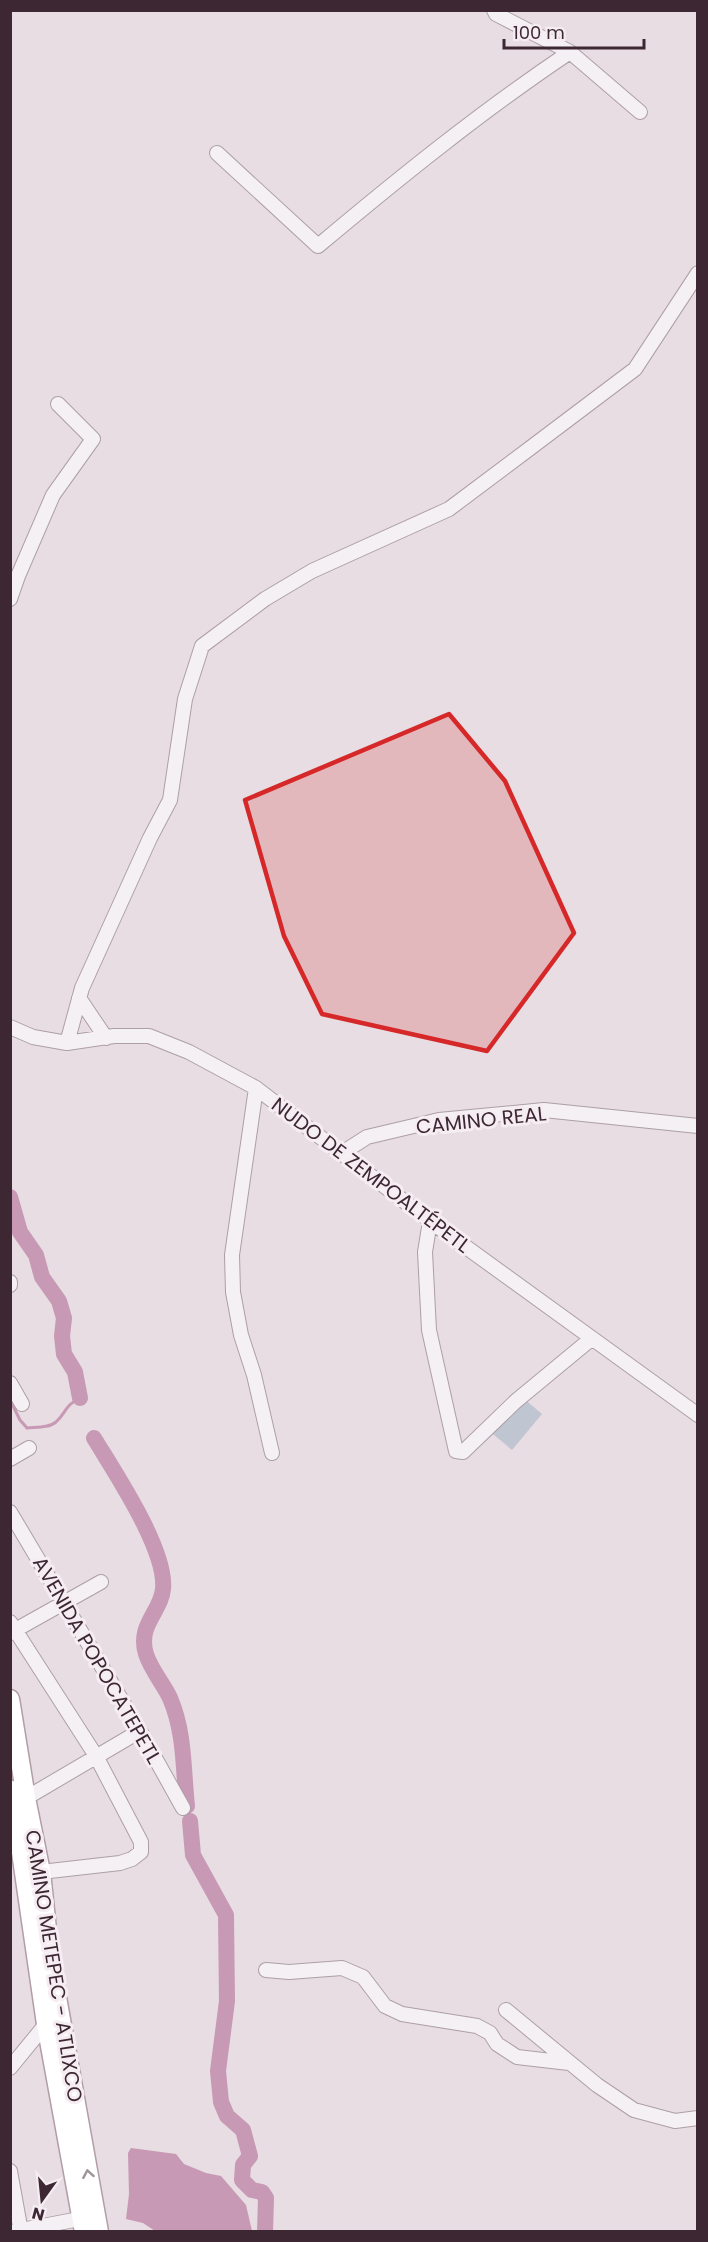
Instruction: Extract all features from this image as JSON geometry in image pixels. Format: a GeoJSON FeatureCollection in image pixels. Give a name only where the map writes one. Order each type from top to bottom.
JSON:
{"type":"FeatureCollection","features":[{"type":"Feature","properties":{"kind":"main road","name":"CAMINO METEPEC - ATLIXCO"},"geometry":{"type":"LineString","coordinates":[[10,1699],[26,1798],[31,1874],[50,1958],[68,2107],[90,2224]]}},
{"type":"Feature","properties":{"kind":"main road"},"geometry":{"type":"LineString","coordinates":[[10,1779],[31,1874],[46,2024],[68,2107]]}},
{"type":"Feature","properties":{"kind":"street"},"geometry":{"type":"LineString","coordinates":[[494,10],[496,14],[570,52],[640,111]]}},
{"type":"Feature","properties":{"kind":"street"},"geometry":{"type":"LineString","coordinates":[[217,153],[318,246],[407,171],[528,80],[570,52]]}},
{"type":"Feature","properties":{"kind":"street"},"geometry":{"type":"LineString","coordinates":[[67,1043],[82,988],[150,838],[170,800],[184,699],[202,646],[265,599],[312,571],[449,509],[529,449],[635,369],[698,273]]}},
{"type":"Feature","properties":{"kind":"street"},"geometry":{"type":"LineString","coordinates":[[10,599],[53,495],[93,439],[58,404]]}},
{"type":"Feature","properties":{"kind":"street"},"geometry":{"type":"LineString","coordinates":[[79,998],[106,1038]]}},
{"type":"Feature","properties":{"kind":"street","name":"NUDO DE ZEMPOALTÉPETL"},"geometry":{"type":"LineString","coordinates":[[10,1027],[33,1037],[67,1043],[149,1036],[189,1052],[256,1088],[430,1221],[698,1415]]}},
{"type":"Feature","properties":{"kind":"street"},"geometry":{"type":"LineString","coordinates":[[256,1088],[232,1255],[233,1292],[241,1335],[254,1374],[272,1453]]}},
{"type":"Feature","properties":{"kind":"street","name":"CAMINO REAL"},"geometry":{"type":"LineString","coordinates":[[342,1153],[367,1137],[439,1120],[544,1110],[698,1126]]}},
{"type":"Feature","properties":{"kind":"street"},"geometry":{"type":"LineString","coordinates":[[430,1221],[425,1252],[429,1330],[456,1451],[463,1452],[516,1401],[591,1339]]}},
{"type":"Feature","properties":{"kind":"street"},"geometry":{"type":"LineString","coordinates":[[10,1383],[22,1404]]}},
{"type":"Feature","properties":{"kind":"street"},"geometry":{"type":"LineString","coordinates":[[10,1459],[29,1448]]}},
{"type":"Feature","properties":{"kind":"street","name":"AVENIDA POPOCATEPETL"},"geometry":{"type":"LineString","coordinates":[[10,1512],[183,1808]]}},
{"type":"Feature","properties":{"kind":"street"},"geometry":{"type":"LineString","coordinates":[[31,1874],[120,1863],[132,1859],[141,1852],[141,1842],[96,1756],[12,1628],[64,1604],[101,1582]]}},
{"type":"Feature","properties":{"kind":"street"},"geometry":{"type":"LineString","coordinates":[[26,1798],[140,1731]]}},
{"type":"Feature","properties":{"kind":"street"},"geometry":{"type":"LineString","coordinates":[[266,1970],[289,1972],[342,1968],[363,1977],[385,2006],[402,2014],[477,2026],[490,2033],[497,2044],[517,2058],[569,2063]]}},
{"type":"Feature","properties":{"kind":"street"},"geometry":{"type":"LineString","coordinates":[[506,2010],[569,2063],[634,2110],[675,2121],[698,2118]]}},
{"type":"Feature","properties":{"kind":"street"},"geometry":{"type":"LineString","coordinates":[[10,2068],[46,2024]]}},
{"type":"Feature","properties":{"kind":"street"},"geometry":{"type":"LineString","coordinates":[[10,2171],[18,2231],[90,2224]]}},
{"type":"Feature","properties":{"kind":"highlighted area"},"geometry":{"type":"Polygon","coordinates":[[[449,714],[505,781],[574,933],[487,1051],[322,1014],[284,936],[245,800],[449,714]]]}},
{"type":"Feature","properties":{"kind":"shaded area"},"geometry":{"type":"Polygon","coordinates":[[[523,1398],[542,1414],[512,1450],[493,1434],[523,1398]]]}},
{"type":"Feature","properties":{"kind":"shaded area"},"geometry":{"type":"Polygon","coordinates":[[[131,2148],[176,2154],[184,2164],[221,2176],[246,2205],[252,2231],[155,2231],[143,2223],[126,2219],[129,2194],[128,2153],[131,2148]]]}},
{"type":"Feature","properties":{"kind":"waterway"},"geometry":{"type":"LineString","coordinates":[[10,1197],[20,1232],[36,1255],[42,1277],[59,1301],[64,1318],[62,1336],[64,1354],[75,1372],[80,1398]]}},
{"type":"Feature","properties":{"kind":"waterway"},"geometry":{"type":"LineString","coordinates":[[10,1400],[20,1420],[27,1428],[53,1424],[71,1403],[80,1398]]}},
{"type":"Feature","properties":{"kind":"waterway"},"geometry":{"type":"LineString","coordinates":[[94,1438],[138,1512],[157,1554],[162,1573],[161,1597],[147,1627],[144,1644],[151,1666],[175,1711],[183,1751],[187,1806]]}},
{"type":"Feature","properties":{"kind":"waterway"},"geometry":{"type":"LineString","coordinates":[[190,1821],[193,1855],[226,1915],[227,2001],[218,2071],[221,2102],[227,2116],[243,2130],[250,2156],[243,2165],[242,2180],[252,2190],[262,2192],[266,2198],[265,2232]]}}]}
